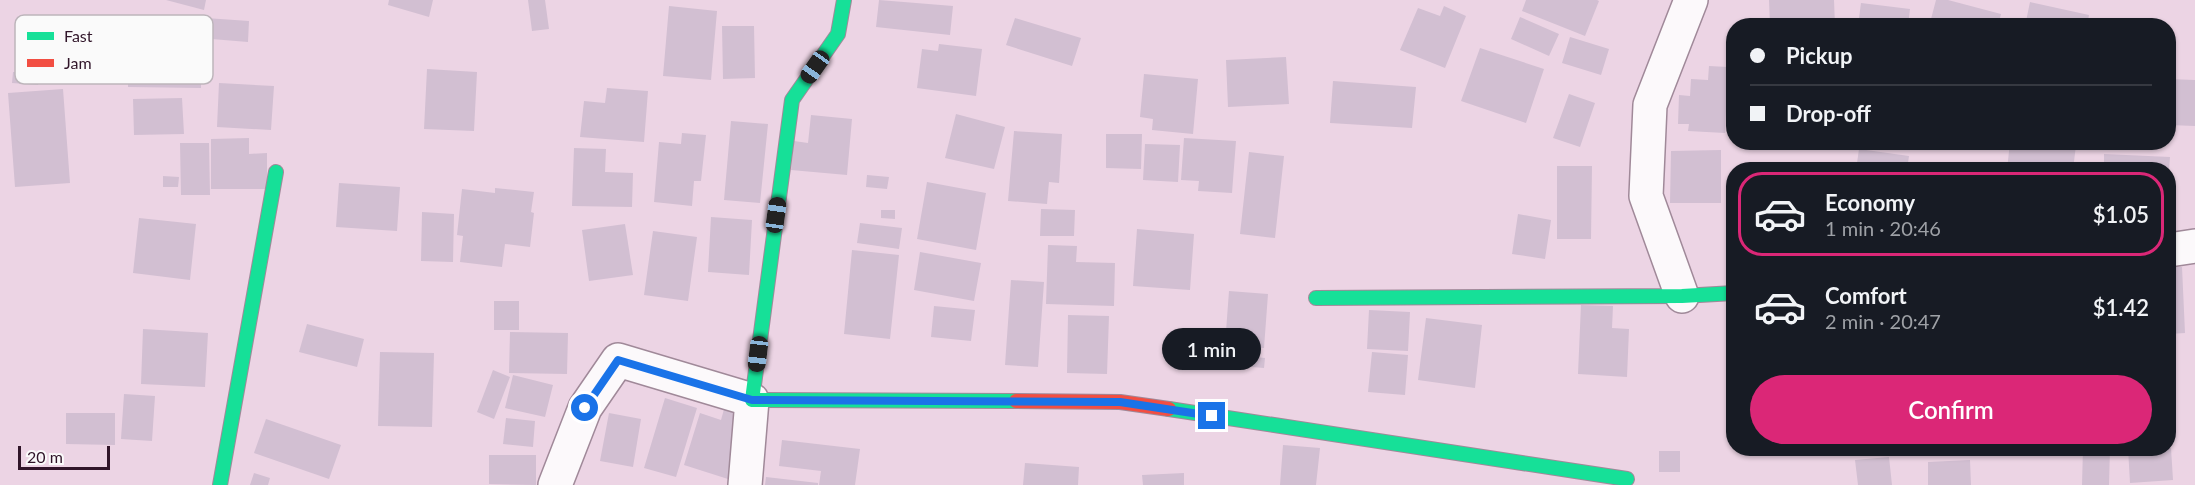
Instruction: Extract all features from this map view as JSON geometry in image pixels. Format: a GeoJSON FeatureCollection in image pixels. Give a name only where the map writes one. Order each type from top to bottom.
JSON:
{"type":"FeatureCollection","features":[{"type":"Feature","properties":{"kind":"street"},"geometry":{"type":"LineString","coordinates":[[745,485],[752,400],[792,100],[838,34],[844,0]]}},
{"type":"Feature","properties":{"kind":"street"},"geometry":{"type":"LineString","coordinates":[[1682,296],[1646,196],[1650,105],[1690,0]]}},
{"type":"Feature","properties":{"kind":"street"},"geometry":{"type":"LineString","coordinates":[[219,485],[276,172]]}},
{"type":"Feature","properties":{"kind":"street"},"geometry":{"type":"LineString","coordinates":[[2176,249],[2195,246]]}},
{"type":"Feature","properties":{"kind":"street"},"geometry":{"type":"LineString","coordinates":[[1316,298],[1682,296],[1726,293]]}},
{"type":"Feature","properties":{"kind":"street"},"geometry":{"type":"LineString","coordinates":[[555,485],[585,408],[618,360],[752,400],[1120,402],[1627,479]]}},
{"type":"Feature","properties":{"kind":"building"},"geometry":{"type":"Polygon","coordinates":[[[166,0],[206,0],[204,10],[166,0]]]}},
{"type":"Feature","properties":{"kind":"building"},"geometry":{"type":"Polygon","coordinates":[[[389,0],[433,0],[429,17],[388,5],[389,0]]]}},
{"type":"Feature","properties":{"kind":"building"},"geometry":{"type":"Polygon","coordinates":[[[528,0],[545,0],[549,29],[532,31],[528,0]]]}},
{"type":"Feature","properties":{"kind":"building"},"geometry":{"type":"Polygon","coordinates":[[[879,0],[953,6],[950,35],[876,27],[879,0]]]}},
{"type":"Feature","properties":{"kind":"building"},"geometry":{"type":"Polygon","coordinates":[[[1526,0],[1599,1],[1585,36],[1522,11],[1526,0]]]}},
{"type":"Feature","properties":{"kind":"building"},"geometry":{"type":"Polygon","coordinates":[[[1769,0],[1834,0],[1835,18],[1770,18],[1769,0]]]}},
{"type":"Feature","properties":{"kind":"building"},"geometry":{"type":"Polygon","coordinates":[[[1936,0],[1948,0],[2001,14],[2000,18],[1931,18],[1936,0]]]}},
{"type":"Feature","properties":{"kind":"building"},"geometry":{"type":"Polygon","coordinates":[[[2030,2],[2089,15],[2088,18],[2027,18],[2030,2]]]}},
{"type":"Feature","properties":{"kind":"building"},"geometry":{"type":"Polygon","coordinates":[[[1861,3],[1910,9],[1909,18],[1859,18],[1861,3]]]}},
{"type":"Feature","properties":{"kind":"building"},"geometry":{"type":"Polygon","coordinates":[[[669,6],[717,11],[711,80],[663,76],[669,6]]]}},
{"type":"Feature","properties":{"kind":"building"},"geometry":{"type":"Polygon","coordinates":[[[1444,6],[1466,16],[1445,68],[1400,50],[1418,8],[1440,16],[1444,6]]]}},
{"type":"Feature","properties":{"kind":"building"},"geometry":{"type":"Polygon","coordinates":[[[1520,17],[1559,34],[1549,56],[1511,39],[1520,17]]]}},
{"type":"Feature","properties":{"kind":"building"},"geometry":{"type":"Polygon","coordinates":[[[213,18],[249,21],[248,42],[213,39],[213,18]]]}},
{"type":"Feature","properties":{"kind":"building"},"geometry":{"type":"Polygon","coordinates":[[[1015,18],[1081,38],[1072,66],[1006,45],[1015,18]]]}},
{"type":"Feature","properties":{"kind":"building"},"geometry":{"type":"Polygon","coordinates":[[[722,26],[754,26],[755,78],[723,79],[722,26]]]}},
{"type":"Feature","properties":{"kind":"building"},"geometry":{"type":"Polygon","coordinates":[[[1570,37],[1609,49],[1601,75],[1562,63],[1570,37]]]}},
{"type":"Feature","properties":{"kind":"building"},"geometry":{"type":"Polygon","coordinates":[[[939,44],[982,49],[976,96],[917,88],[922,49],[938,51],[939,44]]]}},
{"type":"Feature","properties":{"kind":"building"},"geometry":{"type":"Polygon","coordinates":[[[1480,48],[1544,69],[1526,123],[1461,101],[1480,48]]]}},
{"type":"Feature","properties":{"kind":"building"},"geometry":{"type":"Polygon","coordinates":[[[1286,57],[1289,104],[1228,107],[1226,60],[1286,57]]]}},
{"type":"Feature","properties":{"kind":"building"},"geometry":{"type":"Polygon","coordinates":[[[1709,66],[1726,67],[1725,133],[1688,131],[1689,124],[1678,124],[1679,95],[1690,96],[1691,79],[1708,80],[1709,66]]]}},
{"type":"Feature","properties":{"kind":"building"},"geometry":{"type":"Polygon","coordinates":[[[427,69],[477,72],[474,131],[424,129],[427,69]]]}},
{"type":"Feature","properties":{"kind":"building"},"geometry":{"type":"Polygon","coordinates":[[[13,72],[15,72],[15,83],[12,83],[13,72]]]}},
{"type":"Feature","properties":{"kind":"building"},"geometry":{"type":"Polygon","coordinates":[[[1144,74],[1198,79],[1193,134],[1152,130],[1153,119],[1140,117],[1144,74]]]}},
{"type":"Feature","properties":{"kind":"building"},"geometry":{"type":"Polygon","coordinates":[[[2176,79],[2195,80],[2195,126],[2176,125],[2176,79]]]}},
{"type":"Feature","properties":{"kind":"building"},"geometry":{"type":"Polygon","coordinates":[[[1333,81],[1416,87],[1412,128],[1330,123],[1333,81]]]}},
{"type":"Feature","properties":{"kind":"building"},"geometry":{"type":"Polygon","coordinates":[[[219,83],[274,86],[271,130],[217,127],[219,83]]]}},
{"type":"Feature","properties":{"kind":"building"},"geometry":{"type":"Polygon","coordinates":[[[128,84],[201,84],[201,88],[128,87],[128,84]]]}},
{"type":"Feature","properties":{"kind":"building"},"geometry":{"type":"Polygon","coordinates":[[[607,88],[648,91],[644,142],[580,137],[584,101],[605,103],[607,88]]]}},
{"type":"Feature","properties":{"kind":"building"},"geometry":{"type":"Polygon","coordinates":[[[63,89],[70,183],[15,187],[8,93],[63,89]]]}},
{"type":"Feature","properties":{"kind":"building"},"geometry":{"type":"Polygon","coordinates":[[[1569,94],[1595,103],[1580,147],[1553,138],[1569,94]]]}},
{"type":"Feature","properties":{"kind":"building"},"geometry":{"type":"Polygon","coordinates":[[[182,98],[184,134],[134,135],[133,99],[182,98]]]}},
{"type":"Feature","properties":{"kind":"building"},"geometry":{"type":"Polygon","coordinates":[[[956,114],[1005,127],[994,169],[945,158],[956,114]]]}},
{"type":"Feature","properties":{"kind":"building"},"geometry":{"type":"Polygon","coordinates":[[[811,115],[852,119],[847,175],[791,170],[794,141],[808,143],[811,115]]]}},
{"type":"Feature","properties":{"kind":"building"},"geometry":{"type":"Polygon","coordinates":[[[731,121],[768,124],[760,203],[724,200],[731,121]]]}},
{"type":"Feature","properties":{"kind":"building"},"geometry":{"type":"Polygon","coordinates":[[[1014,131],[1062,134],[1059,183],[1049,182],[1047,204],[1008,201],[1014,131]]]}},
{"type":"Feature","properties":{"kind":"building"},"geometry":{"type":"Polygon","coordinates":[[[682,133],[706,135],[701,181],[694,181],[692,206],[654,202],[659,142],[681,144],[682,133]]]}},
{"type":"Feature","properties":{"kind":"building"},"geometry":{"type":"Polygon","coordinates":[[[1106,134],[1142,134],[1141,169],[1106,168],[1106,134]]]}},
{"type":"Feature","properties":{"kind":"building"},"geometry":{"type":"Polygon","coordinates":[[[249,138],[249,154],[267,153],[267,189],[211,189],[211,139],[249,138]]]}},
{"type":"Feature","properties":{"kind":"building"},"geometry":{"type":"Polygon","coordinates":[[[1184,138],[1236,141],[1232,193],[1198,191],[1199,181],[1181,180],[1184,138]]]}},
{"type":"Feature","properties":{"kind":"building"},"geometry":{"type":"Polygon","coordinates":[[[180,143],[209,143],[210,195],[181,195],[180,143]]]}},
{"type":"Feature","properties":{"kind":"building"},"geometry":{"type":"Polygon","coordinates":[[[1145,144],[1180,145],[1178,182],[1143,180],[1145,144]]]}},
{"type":"Feature","properties":{"kind":"building"},"geometry":{"type":"Polygon","coordinates":[[[574,148],[606,149],[605,172],[633,173],[632,207],[572,206],[574,148]]]}},
{"type":"Feature","properties":{"kind":"building"},"geometry":{"type":"Polygon","coordinates":[[[1721,150],[1721,203],[1670,203],[1671,151],[1721,150]]]}},
{"type":"Feature","properties":{"kind":"building"},"geometry":{"type":"Polygon","coordinates":[[[1859,150],[1909,156],[1908,162],[1857,162],[1859,150]]]}},
{"type":"Feature","properties":{"kind":"building"},"geometry":{"type":"Polygon","coordinates":[[[2009,150],[2075,150],[2074,162],[2008,162],[2009,150]]]}},
{"type":"Feature","properties":{"kind":"building"},"geometry":{"type":"Polygon","coordinates":[[[1249,152],[1284,156],[1275,238],[1240,234],[1249,152]]]}},
{"type":"Feature","properties":{"kind":"building"},"geometry":{"type":"Polygon","coordinates":[[[2104,154],[2170,157],[2170,162],[2104,162],[2104,154]]]}},
{"type":"Feature","properties":{"kind":"building"},"geometry":{"type":"Polygon","coordinates":[[[1557,166],[1592,166],[1591,239],[1557,239],[1557,166]]]}},
{"type":"Feature","properties":{"kind":"building"},"geometry":{"type":"Polygon","coordinates":[[[867,175],[889,177],[887,189],[866,187],[867,175]]]}},
{"type":"Feature","properties":{"kind":"building"},"geometry":{"type":"Polygon","coordinates":[[[163,176],[179,177],[178,187],[163,187],[163,176]]]}},
{"type":"Feature","properties":{"kind":"building"},"geometry":{"type":"Polygon","coordinates":[[[927,182],[986,193],[976,250],[917,239],[927,182]]]}},
{"type":"Feature","properties":{"kind":"building"},"geometry":{"type":"Polygon","coordinates":[[[339,183],[400,187],[397,231],[336,227],[339,183]]]}},
{"type":"Feature","properties":{"kind":"building"},"geometry":{"type":"Polygon","coordinates":[[[495,188],[534,192],[530,247],[505,244],[502,267],[460,262],[463,236],[457,235],[462,189],[495,193],[495,188]]]}},
{"type":"Feature","properties":{"kind":"building"},"geometry":{"type":"Polygon","coordinates":[[[1041,209],[1075,210],[1074,236],[1040,236],[1041,209]]]}},
{"type":"Feature","properties":{"kind":"building"},"geometry":{"type":"Polygon","coordinates":[[[881,210],[895,210],[895,219],[881,218],[881,210]]]}},
{"type":"Feature","properties":{"kind":"building"},"geometry":{"type":"Polygon","coordinates":[[[422,212],[454,214],[453,262],[421,261],[422,212]]]}},
{"type":"Feature","properties":{"kind":"building"},"geometry":{"type":"Polygon","coordinates":[[[1518,214],[1551,220],[1545,259],[1512,254],[1518,214]]]}},
{"type":"Feature","properties":{"kind":"building"},"geometry":{"type":"Polygon","coordinates":[[[711,217],[752,220],[749,275],[708,272],[711,217]]]}},
{"type":"Feature","properties":{"kind":"building"},"geometry":{"type":"Polygon","coordinates":[[[139,218],[196,224],[190,280],[133,273],[139,218]]]}},
{"type":"Feature","properties":{"kind":"building"},"geometry":{"type":"Polygon","coordinates":[[[860,223],[902,228],[899,249],[857,243],[860,223]]]}},
{"type":"Feature","properties":{"kind":"building"},"geometry":{"type":"Polygon","coordinates":[[[625,224],[633,275],[589,281],[582,230],[625,224]]]}},
{"type":"Feature","properties":{"kind":"building"},"geometry":{"type":"Polygon","coordinates":[[[1137,229],[1194,234],[1190,290],[1133,286],[1137,229]]]}},
{"type":"Feature","properties":{"kind":"building"},"geometry":{"type":"Polygon","coordinates":[[[653,231],[697,237],[688,301],[644,295],[653,231]]]}},
{"type":"Feature","properties":{"kind":"building"},"geometry":{"type":"Polygon","coordinates":[[[1048,245],[1077,246],[1076,262],[1115,263],[1114,306],[1046,304],[1048,245]]]}},
{"type":"Feature","properties":{"kind":"building"},"geometry":{"type":"Polygon","coordinates":[[[852,250],[899,255],[890,339],[844,334],[852,250]]]}},
{"type":"Feature","properties":{"kind":"building"},"geometry":{"type":"Polygon","coordinates":[[[920,252],[981,263],[974,301],[914,290],[920,252]]]}},
{"type":"Feature","properties":{"kind":"building"},"geometry":{"type":"Polygon","coordinates":[[[2176,267],[2182,267],[2185,333],[2176,334],[2176,267]]]}},
{"type":"Feature","properties":{"kind":"building"},"geometry":{"type":"Polygon","coordinates":[[[1011,280],[1044,282],[1038,367],[1005,365],[1011,280]]]}},
{"type":"Feature","properties":{"kind":"building"},"geometry":{"type":"Polygon","coordinates":[[[1229,291],[1268,294],[1264,348],[1225,345],[1229,291]]]}},
{"type":"Feature","properties":{"kind":"building"},"geometry":{"type":"Polygon","coordinates":[[[494,301],[519,301],[519,330],[494,330],[494,301]]]}},
{"type":"Feature","properties":{"kind":"building"},"geometry":{"type":"Polygon","coordinates":[[[1581,305],[1613,306],[1612,328],[1629,329],[1627,377],[1578,374],[1581,305]]]}},
{"type":"Feature","properties":{"kind":"building"},"geometry":{"type":"Polygon","coordinates":[[[934,306],[975,310],[971,341],[931,337],[934,306]]]}},
{"type":"Feature","properties":{"kind":"building"},"geometry":{"type":"Polygon","coordinates":[[[1369,310],[1410,312],[1408,351],[1367,349],[1369,310]]]}},
{"type":"Feature","properties":{"kind":"building"},"geometry":{"type":"Polygon","coordinates":[[[1068,315],[1109,316],[1107,374],[1067,373],[1068,315]]]}},
{"type":"Feature","properties":{"kind":"building"},"geometry":{"type":"Polygon","coordinates":[[[1426,318],[1482,325],[1475,388],[1418,380],[1426,318]]]}},
{"type":"Feature","properties":{"kind":"building"},"geometry":{"type":"Polygon","coordinates":[[[307,324],[364,339],[357,367],[299,352],[307,324]]]}},
{"type":"Feature","properties":{"kind":"building"},"geometry":{"type":"Polygon","coordinates":[[[143,329],[208,333],[205,387],[141,384],[143,329]]]}},
{"type":"Feature","properties":{"kind":"building"},"geometry":{"type":"Polygon","coordinates":[[[510,332],[568,333],[567,374],[509,373],[510,332]]]}},
{"type":"Feature","properties":{"kind":"building"},"geometry":{"type":"Polygon","coordinates":[[[380,352],[434,353],[432,427],[378,426],[380,352]]]}},
{"type":"Feature","properties":{"kind":"building"},"geometry":{"type":"Polygon","coordinates":[[[1372,352],[1408,355],[1405,395],[1368,392],[1372,352]]]}},
{"type":"Feature","properties":{"kind":"building"},"geometry":{"type":"Polygon","coordinates":[[[1219,353],[1265,358],[1264,368],[1217,364],[1219,353]]]}},
{"type":"Feature","properties":{"kind":"building"},"geometry":{"type":"Polygon","coordinates":[[[493,370],[510,377],[494,419],[477,412],[493,370]]]}},
{"type":"Feature","properties":{"kind":"building"},"geometry":{"type":"Polygon","coordinates":[[[513,375],[553,385],[545,417],[505,408],[513,375]]]}},
{"type":"Feature","properties":{"kind":"building"},"geometry":{"type":"Polygon","coordinates":[[[124,394],[155,396],[152,441],[121,439],[124,394]]]}},
{"type":"Feature","properties":{"kind":"building"},"geometry":{"type":"Polygon","coordinates":[[[665,398],[697,408],[676,477],[644,468],[665,398]]]}},
{"type":"Feature","properties":{"kind":"building"},"geometry":{"type":"Polygon","coordinates":[[[726,402],[750,409],[728,479],[684,465],[700,413],[721,420],[726,402]]]}},
{"type":"Feature","properties":{"kind":"building"},"geometry":{"type":"Polygon","coordinates":[[[66,413],[115,413],[115,445],[66,444],[66,413]]]}},
{"type":"Feature","properties":{"kind":"building"},"geometry":{"type":"Polygon","coordinates":[[[609,413],[641,419],[633,467],[600,461],[609,413]]]}},
{"type":"Feature","properties":{"kind":"building"},"geometry":{"type":"Polygon","coordinates":[[[506,418],[535,421],[533,447],[503,444],[506,418]]]}},
{"type":"Feature","properties":{"kind":"building"},"geometry":{"type":"Polygon","coordinates":[[[266,419],[341,445],[329,479],[254,453],[266,419]]]}},
{"type":"Feature","properties":{"kind":"building"},"geometry":{"type":"Polygon","coordinates":[[[782,440],[860,449],[855,485],[819,485],[821,471],[779,466],[782,440]]]}},
{"type":"Feature","properties":{"kind":"building"},"geometry":{"type":"Polygon","coordinates":[[[1283,445],[1320,448],[1316,485],[1280,485],[1283,445]]]}},
{"type":"Feature","properties":{"kind":"building"},"geometry":{"type":"Polygon","coordinates":[[[1659,451],[1680,451],[1680,472],[1659,472],[1659,451]]]}},
{"type":"Feature","properties":{"kind":"building"},"geometry":{"type":"Polygon","coordinates":[[[489,455],[536,455],[536,485],[489,484],[489,455]]]}},
{"type":"Feature","properties":{"kind":"building"},"geometry":{"type":"Polygon","coordinates":[[[2083,456],[2110,456],[2109,485],[2082,485],[2083,456]]]}},
{"type":"Feature","properties":{"kind":"building"},"geometry":{"type":"Polygon","coordinates":[[[2128,456],[2172,456],[2173,480],[2130,483],[2128,456]]]}},
{"type":"Feature","properties":{"kind":"building"},"geometry":{"type":"Polygon","coordinates":[[[1889,457],[1892,485],[1858,485],[1855,460],[1889,457]]]}},
{"type":"Feature","properties":{"kind":"building"},"geometry":{"type":"Polygon","coordinates":[[[1970,460],[1971,485],[1928,485],[1928,462],[1970,460]]]}},
{"type":"Feature","properties":{"kind":"building"},"geometry":{"type":"Polygon","coordinates":[[[1025,463],[1079,467],[1078,485],[1023,485],[1025,463]]]}},
{"type":"Feature","properties":{"kind":"building"},"geometry":{"type":"Polygon","coordinates":[[[254,473],[270,478],[268,485],[250,485],[254,473]]]}},
{"type":"Feature","properties":{"kind":"building"},"geometry":{"type":"Polygon","coordinates":[[[1184,473],[1184,485],[1143,485],[1142,475],[1184,473]]]}},
{"type":"Feature","properties":{"kind":"building"},"geometry":{"type":"Polygon","coordinates":[[[766,477],[818,483],[818,485],[765,485],[766,477]]]}},
{"type":"Feature","properties":{"kind":"traffic: fast"},"geometry":{"type":"LineString","coordinates":[[844,0],[838,34],[792,100],[752,400],[1016,401]]}},
{"type":"Feature","properties":{"kind":"traffic: fast"},"geometry":{"type":"LineString","coordinates":[[220,485],[276,172]]}},
{"type":"Feature","properties":{"kind":"traffic: fast"},"geometry":{"type":"LineString","coordinates":[[1316,298],[1682,296],[1726,293]]}},
{"type":"Feature","properties":{"kind":"traffic: fast"},"geometry":{"type":"LineString","coordinates":[[1169,409],[1627,479]]}},
{"type":"Feature","properties":{"kind":"traffic: jam"},"geometry":{"type":"LineString","coordinates":[[1016,401],[1120,402],[1169,409]]}},
{"type":"Feature","properties":{"kind":"route"},"geometry":{"type":"LineString","coordinates":[[585,408],[618,360],[752,400],[1120,402],[1212,416]]}}]}
